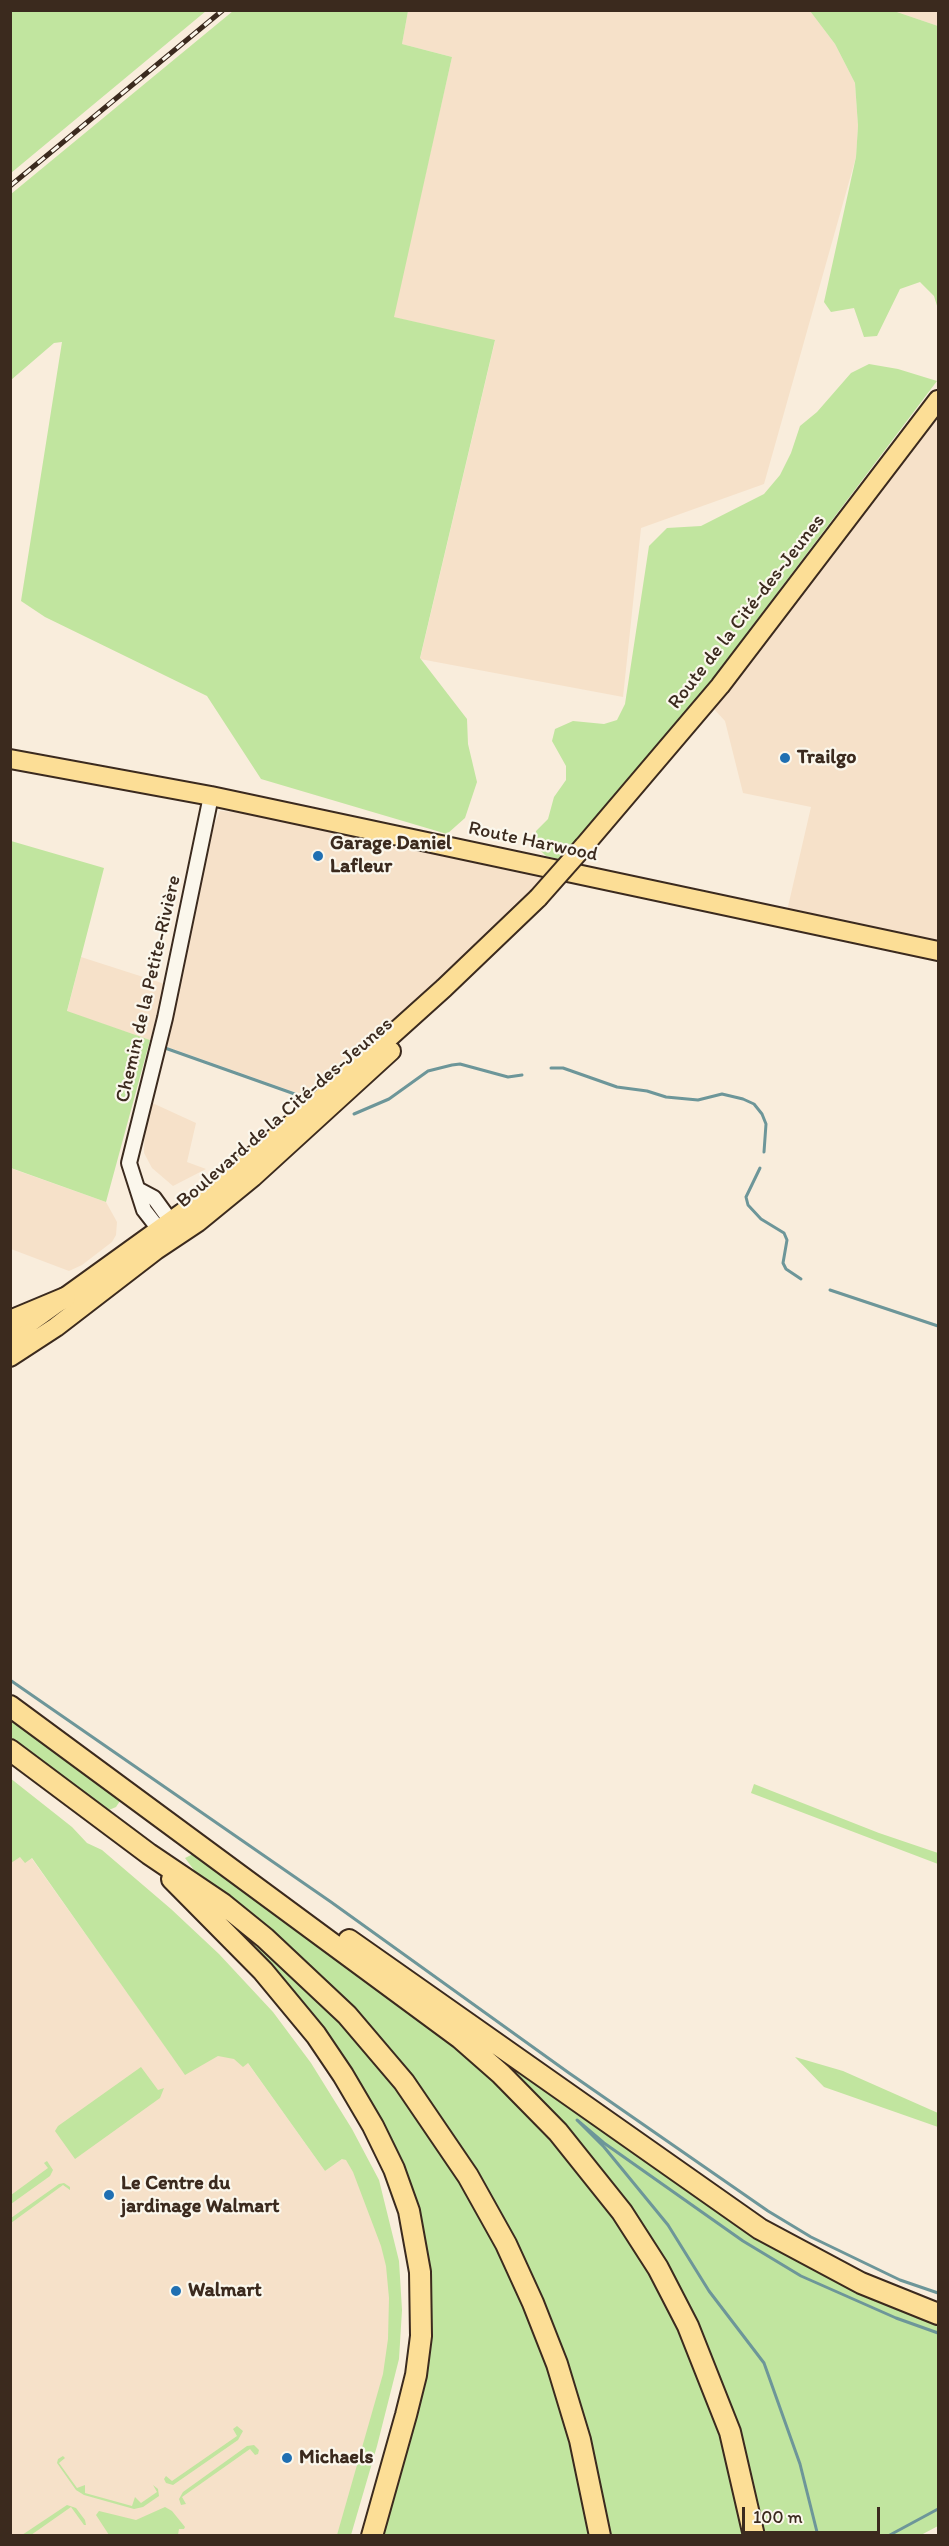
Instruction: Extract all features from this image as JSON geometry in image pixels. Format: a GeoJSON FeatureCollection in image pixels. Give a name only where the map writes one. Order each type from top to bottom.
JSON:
{"type":"FeatureCollection","features":[{"type":"Feature","properties":{"kind":"highway"},"geometry":{"type":"LineString","coordinates":[[10,1321],[65,1298]]}},
{"type":"Feature","properties":{"kind":"highway"},"geometry":{"type":"LineString","coordinates":[[10,1706],[460,2038],[517,2089],[574,2150],[607,2190],[639,2237],[688,2326],[732,2439],[754,2535]]}},
{"type":"Feature","properties":{"kind":"highway"},"geometry":{"type":"LineString","coordinates":[[10,1750],[149,1854],[238,1916],[276,1947],[327,1994],[390,2064],[455,2155],[510,2254],[549,2341],[580,2440],[600,2535]]}},
{"type":"Feature","properties":{"kind":"highway"},"geometry":{"type":"LineString","coordinates":[[82,1758],[380,1961],[760,2229],[861,2283],[939,2314]]}},
{"type":"Feature","properties":{"kind":"highway"},"geometry":{"type":"LineString","coordinates":[[149,1854],[263,1971],[312,2030],[366,2113],[391,2162],[406,2202],[420,2265],[421,2336],[416,2375],[372,2535]]}},
{"type":"Feature","properties":{"kind":"main road","name":"Route de la Cité-des-Jeunes"},"geometry":{"type":"LineString","coordinates":[[584,846],[720,686],[939,400]]}},
{"type":"Feature","properties":{"kind":"main road","name":"Route Harwood"},"geometry":{"type":"LineString","coordinates":[[10,759],[211,796],[939,951]]}},
{"type":"Feature","properties":{"kind":"main road","name":"Boulevard de la Cité-des-Jeunes"},"geometry":{"type":"LineString","coordinates":[[10,1357],[56,1327],[170,1232],[314,1105],[512,924],[584,846]]}},
{"type":"Feature","properties":{"kind":"main road","name":"Boulevard de la Cité-des-Jeunes"},"geometry":{"type":"LineString","coordinates":[[10,1337],[65,1298],[170,1232]]}},
{"type":"Feature","properties":{"kind":"street","name":"Chemin de la Petite-Rivière"},"geometry":{"type":"LineString","coordinates":[[170,1232],[154,1198],[139,1190],[131,1175],[129,1163],[162,1028],[211,796]]}},
{"type":"Feature","properties":{"kind":"shaded area"},"geometry":{"type":"Polygon","coordinates":[[[408,11],[810,11],[835,44],[855,83],[858,126],[856,157],[764,484],[641,528],[623,697],[420,659],[495,341],[393,317],[452,57],[402,44],[408,11]]]}},
{"type":"Feature","properties":{"kind":"shaded area"},"geometry":{"type":"Polygon","coordinates":[[[894,11],[938,11],[938,26],[894,11]]]}},
{"type":"Feature","properties":{"kind":"shaded area"},"geometry":{"type":"Polygon","coordinates":[[[938,413],[938,941],[787,911],[811,807],[743,793],[725,721],[713,708],[938,413]]]}},
{"type":"Feature","properties":{"kind":"shaded area"},"geometry":{"type":"Polygon","coordinates":[[[220,811],[301,824],[546,879],[314,1099],[162,1045],[212,830],[220,811]]]}},
{"type":"Feature","properties":{"kind":"shaded area"},"geometry":{"type":"Polygon","coordinates":[[[81,957],[165,984],[150,1040],[67,1012],[81,957]]]}},
{"type":"Feature","properties":{"kind":"shaded area"},"geometry":{"type":"Polygon","coordinates":[[[148,1101],[196,1123],[187,1162],[206,1169],[173,1186],[152,1168],[144,1153],[145,1111],[148,1101]]]}},
{"type":"Feature","properties":{"kind":"shaded area"},"geometry":{"type":"Polygon","coordinates":[[[10,1168],[106,1202],[117,1222],[116,1235],[112,1242],[82,1265],[69,1271],[11,1249],[10,1168]]]}},
{"type":"Feature","properties":{"kind":"shaded area"},"geometry":{"type":"Polygon","coordinates":[[[25,1849],[173,2057],[220,2024],[325,2171],[355,2150],[382,2213],[395,2352],[347,2535],[11,2535],[10,1859],[25,1849]]]}},
{"type":"Feature","properties":{"kind":"green space"},"geometry":{"type":"Polygon","coordinates":[[[11,10],[206,10],[206,11],[11,173],[11,10]]]}},
{"type":"Feature","properties":{"kind":"green space"},"geometry":{"type":"Polygon","coordinates":[[[233,11],[408,11],[402,44],[452,57],[394,317],[495,340],[420,658],[467,719],[468,744],[477,782],[465,818],[447,834],[261,779],[207,696],[45,617],[21,601],[62,342],[54,343],[11,380],[11,194],[233,11]]]}},
{"type":"Feature","properties":{"kind":"green space"},"geometry":{"type":"Polygon","coordinates":[[[810,11],[894,11],[938,26],[938,309],[934,296],[920,282],[900,289],[877,336],[864,337],[854,308],[831,312],[824,302],[856,157],[858,126],[855,83],[835,44],[810,11]]]}},
{"type":"Feature","properties":{"kind":"green space"},"geometry":{"type":"Polygon","coordinates":[[[869,364],[898,369],[937,381],[688,711],[563,860],[546,856],[535,845],[536,831],[548,819],[554,797],[566,780],[566,766],[552,741],[555,729],[573,721],[604,724],[617,720],[625,704],[649,546],[667,528],[701,526],[764,494],[780,475],[791,453],[800,426],[817,412],[851,373],[869,364]]]}},
{"type":"Feature","properties":{"kind":"green space"},"geometry":{"type":"Polygon","coordinates":[[[11,841],[104,868],[67,1011],[150,1040],[106,1202],[11,1168],[11,841]]]}},
{"type":"Feature","properties":{"kind":"green space"},"geometry":{"type":"Polygon","coordinates":[[[11,1717],[114,1794],[120,1801],[116,1807],[109,1810],[11,1739],[11,1717]]]}},
{"type":"Feature","properties":{"kind":"green space"},"geometry":{"type":"Polygon","coordinates":[[[10,1778],[72,1827],[87,1843],[102,1850],[171,1909],[219,1954],[273,2012],[311,2063],[352,2129],[379,2180],[399,2261],[402,2310],[399,2359],[351,2535],[337,2535],[383,2374],[388,2339],[389,2298],[386,2266],[381,2246],[353,2172],[346,2160],[342,2159],[325,2171],[248,2063],[243,2067],[234,2059],[218,2056],[185,2075],[32,1858],[25,1863],[20,1857],[11,1863],[10,1778]]]}},
{"type":"Feature","properties":{"kind":"green space"},"geometry":{"type":"Polygon","coordinates":[[[754,1784],[879,1833],[938,1853],[938,1864],[751,1793],[754,1784]]]}},
{"type":"Feature","properties":{"kind":"green space"},"geometry":{"type":"Polygon","coordinates":[[[196,1855],[416,2015],[499,2082],[578,2166],[642,2258],[681,2328],[724,2436],[746,2535],[607,2535],[590,2441],[547,2311],[520,2250],[458,2141],[422,2092],[337,1991],[293,1950],[197,1874],[185,1858],[196,1855]]]}},
{"type":"Feature","properties":{"kind":"green space"},"geometry":{"type":"Polygon","coordinates":[[[215,1909],[240,1928],[345,2026],[397,2087],[468,2191],[516,2285],[547,2361],[568,2427],[590,2535],[379,2535],[425,2361],[401,2168],[215,1909]]]}},
{"type":"Feature","properties":{"kind":"green space"},"geometry":{"type":"Polygon","coordinates":[[[454,2019],[643,2155],[938,2320],[938,2526],[921,2535],[764,2535],[744,2448],[721,2380],[685,2300],[630,2207],[600,2166],[556,2115],[454,2019]]]}},
{"type":"Feature","properties":{"kind":"green space"},"geometry":{"type":"Polygon","coordinates":[[[795,2057],[843,2071],[938,2113],[938,2127],[824,2087],[795,2057]]]}},
{"type":"Feature","properties":{"kind":"green space"},"geometry":{"type":"Polygon","coordinates":[[[141,2067],[158,2090],[164,2088],[160,2098],[75,2159],[55,2131],[58,2126],[141,2067]]]}},
{"type":"Feature","properties":{"kind":"green space"},"geometry":{"type":"Polygon","coordinates":[[[47,2161],[53,2170],[50,2176],[11,2204],[11,2195],[48,2168],[44,2163],[47,2161]]]}},
{"type":"Feature","properties":{"kind":"green space"},"geometry":{"type":"Polygon","coordinates":[[[64,2183],[70,2187],[70,2190],[63,2185],[11,2223],[11,2218],[59,2184],[64,2183]]]}},
{"type":"Feature","properties":{"kind":"green space"},"geometry":{"type":"Polygon","coordinates":[[[237,2426],[243,2431],[238,2440],[173,2485],[166,2483],[164,2479],[166,2476],[172,2481],[237,2436],[233,2429],[237,2426]]]}},
{"type":"Feature","properties":{"kind":"green space"},"geometry":{"type":"Polygon","coordinates":[[[254,2445],[259,2450],[258,2454],[255,2455],[250,2449],[182,2497],[186,2504],[181,2505],[179,2499],[183,2492],[247,2446],[254,2445]]]}},
{"type":"Feature","properties":{"kind":"green space"},"geometry":{"type":"Polygon","coordinates":[[[63,2456],[65,2458],[59,2463],[77,2488],[85,2485],[85,2493],[132,2506],[135,2497],[141,2503],[157,2492],[153,2485],[158,2489],[159,2496],[143,2507],[134,2509],[84,2495],[76,2490],[57,2463],[58,2459],[63,2456]]]}},
{"type":"Feature","properties":{"kind":"green space"},"geometry":{"type":"Polygon","coordinates":[[[67,2505],[76,2508],[86,2525],[71,2507],[31,2535],[22,2535],[67,2505]]]}},
{"type":"Feature","properties":{"kind":"green space"},"geometry":{"type":"Polygon","coordinates":[[[165,2507],[172,2511],[185,2527],[179,2529],[178,2535],[109,2535],[96,2515],[99,2511],[136,2520],[165,2507]]]}},
{"type":"Feature","properties":{"kind":"waterway"},"geometry":{"type":"LineString","coordinates":[[165,1048],[306,1098]]}},
{"type":"Feature","properties":{"kind":"waterway"},"geometry":{"type":"LineString","coordinates":[[354,1114],[389,1099],[428,1071],[452,1065],[460,1064],[508,1077],[522,1075]]}},
{"type":"Feature","properties":{"kind":"waterway"},"geometry":{"type":"LineString","coordinates":[[551,1068],[563,1068],[617,1087],[647,1091],[666,1097],[698,1100],[722,1094],[743,1099],[754,1104],[766,1124],[764,1152]]}},
{"type":"Feature","properties":{"kind":"waterway"},"geometry":{"type":"LineString","coordinates":[[760,1168],[746,1197],[748,1205],[761,1219],[784,1233],[787,1240],[783,1263],[786,1269],[801,1279]]}},
{"type":"Feature","properties":{"kind":"waterway"},"geometry":{"type":"LineString","coordinates":[[830,1290],[938,1326]]}},
{"type":"Feature","properties":{"kind":"waterway"},"geometry":{"type":"LineString","coordinates":[[10,1680],[331,1902],[569,2073],[768,2211],[811,2237],[900,2280],[938,2293]]}},
{"type":"Feature","properties":{"kind":"waterway"},"geometry":{"type":"LineString","coordinates":[[818,2536],[800,2464],[764,2363],[709,2291],[668,2225],[604,2147],[577,2120],[604,2143],[743,2241],[801,2276],[896,2318],[938,2333]]}},
{"type":"Feature","properties":{"kind":"waterway"},"geometry":{"type":"LineString","coordinates":[[888,2536],[938,2509]]}},
{"type":"Feature","properties":{"kind":"railway"},"geometry":{"type":"LineString","coordinates":[[10,186],[223,10]]}},
{"type":"Feature","properties":{"kind":"place","name":"Trailgo"},"geometry":{"type":"Point","coordinates":[785,758]}},
{"type":"Feature","properties":{"kind":"place","name":"Garage Daniel Lafleur"},"geometry":{"type":"Point","coordinates":[318,856]}},
{"type":"Feature","properties":{"kind":"place","name":"Le Centre du jardinage Walmart"},"geometry":{"type":"Point","coordinates":[109,2195]}},
{"type":"Feature","properties":{"kind":"place","name":"Walmart"},"geometry":{"type":"Point","coordinates":[176,2291]}},
{"type":"Feature","properties":{"kind":"place","name":"Michaels"},"geometry":{"type":"Point","coordinates":[287,2458]}}]}
